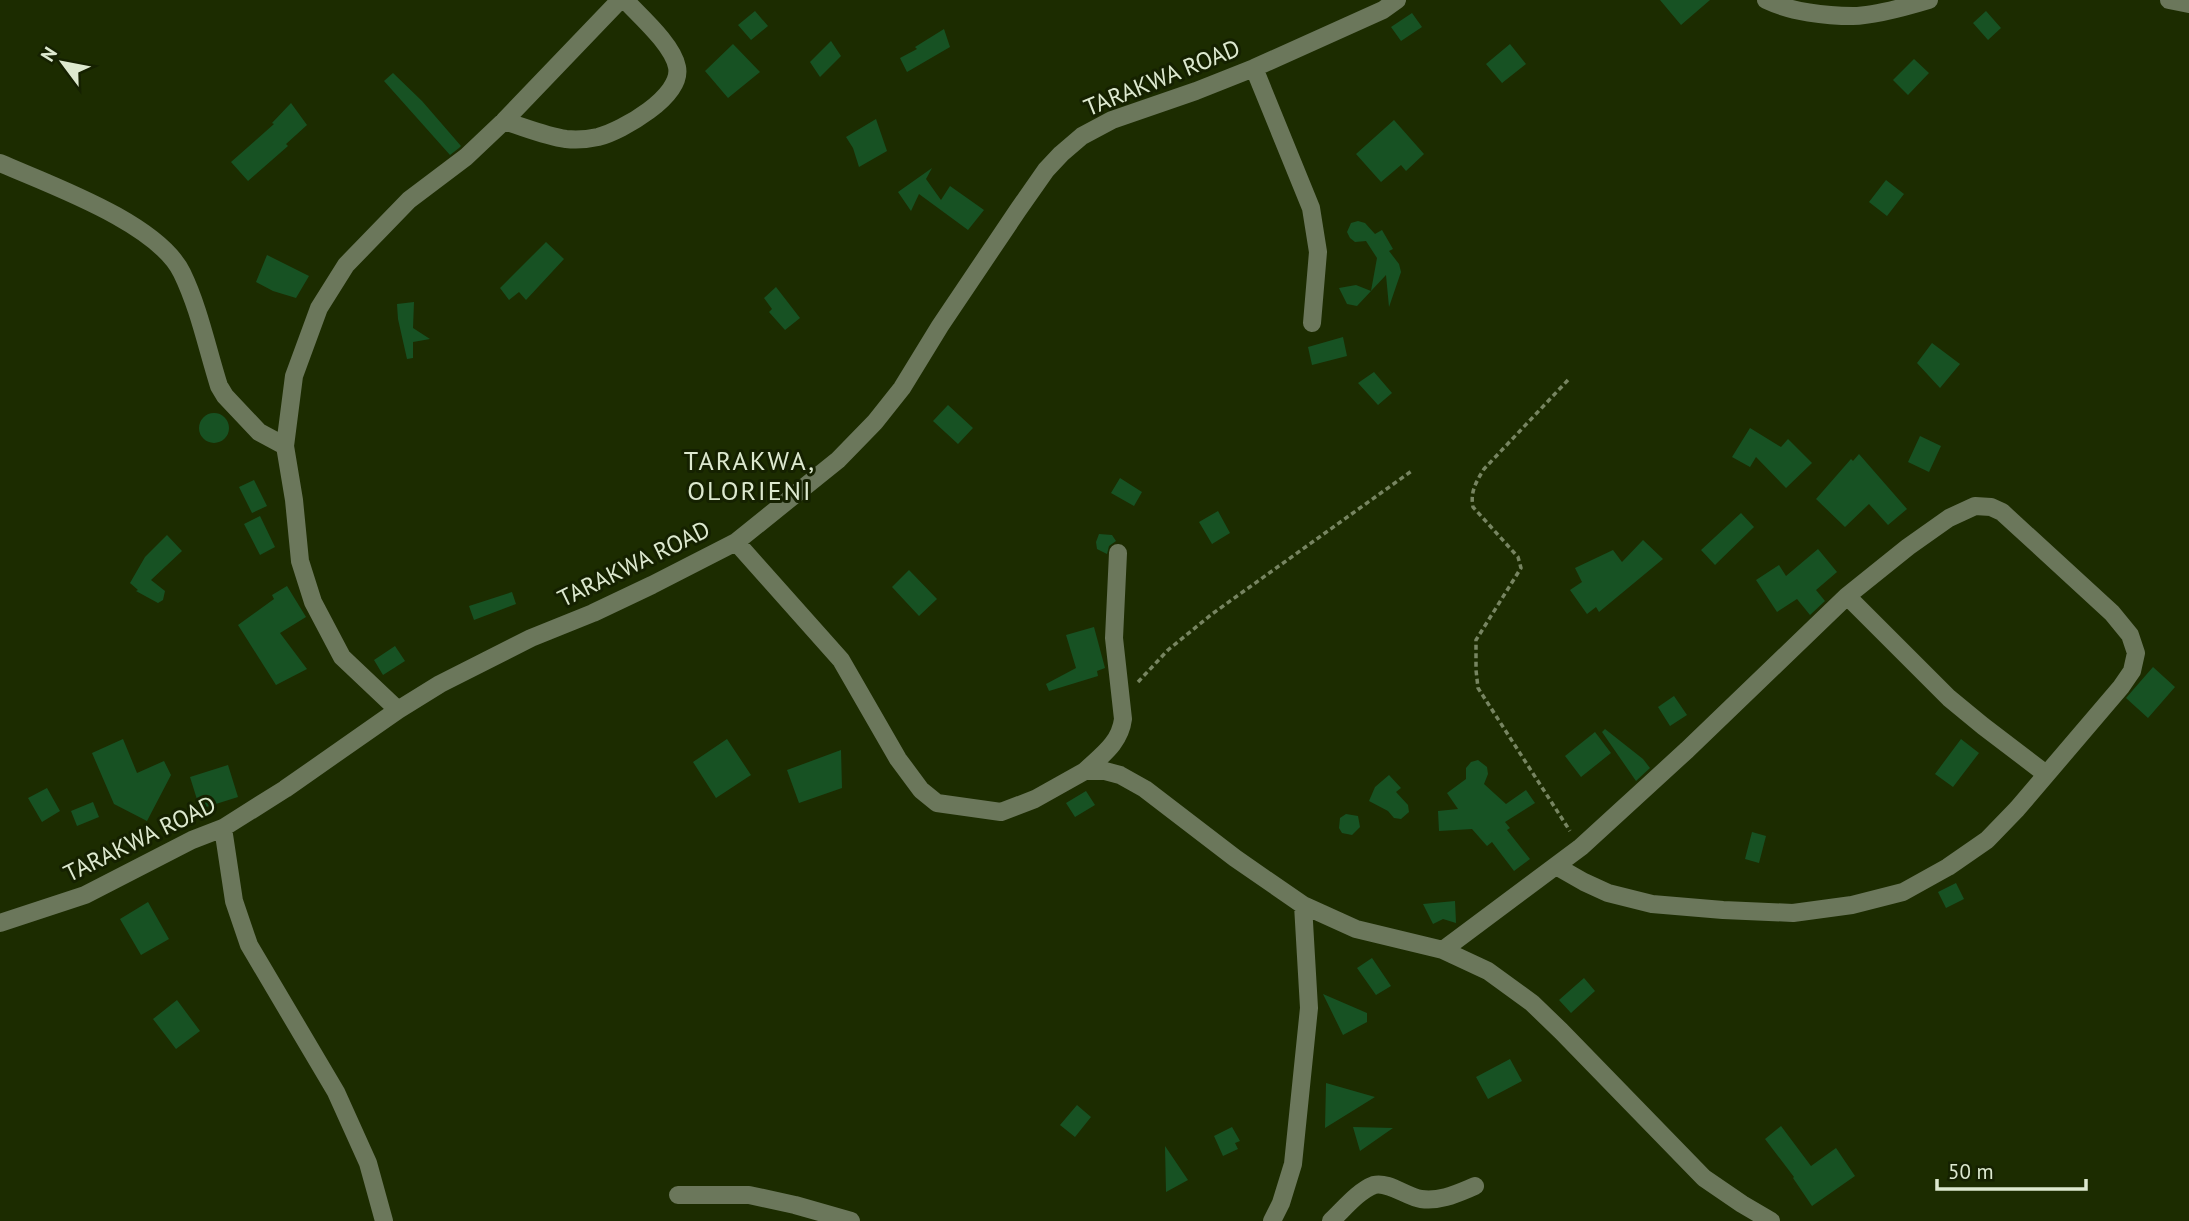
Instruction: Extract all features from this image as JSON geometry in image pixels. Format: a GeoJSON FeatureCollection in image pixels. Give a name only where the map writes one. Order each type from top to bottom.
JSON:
{"type":"FeatureCollection","features":[{"type":"Feature","properties":{"kind":"street"},"geometry":{"type":"LineString","coordinates":[[398,710],[342,657],[313,602],[300,561],[285,446],[294,376],[306,337],[319,308],[346,265],[409,200],[466,157],[504,121],[623,0],[673,54],[678,70],[673,87],[665,98],[625,126],[598,137],[567,139],[504,121]]}},
{"type":"Feature","properties":{"kind":"street","name":"TARAKWA ROAD"},"geometry":{"type":"LineString","coordinates":[[0,923],[85,895],[192,840],[223,828],[440,684],[491,657],[616,602],[736,542],[838,460],[875,422],[902,388],[940,326],[1046,170],[1082,136],[1112,120],[1254,68],[1383,10],[1396,0]]}},
{"type":"Feature","properties":{"kind":"street"},"geometry":{"type":"LineString","coordinates":[[1766,0],[1776,5],[1815,13],[1855,16],[1930,0]]}},
{"type":"Feature","properties":{"kind":"street"},"geometry":{"type":"LineString","coordinates":[[2169,0],[2189,4]]}},
{"type":"Feature","properties":{"kind":"street"},"geometry":{"type":"LineString","coordinates":[[1254,68],[1311,208],[1318,252],[1312,323]]}},
{"type":"Feature","properties":{"kind":"street"},"geometry":{"type":"LineString","coordinates":[[0,163],[74,195],[123,220],[158,243],[181,270],[196,307],[219,386],[225,396],[259,432],[285,446]]}},
{"type":"Feature","properties":{"kind":"street"},"geometry":{"type":"LineString","coordinates":[[1443,950],[1581,847],[1687,750],[1847,596],[1949,518],[1975,506],[1991,506],[2002,512],[2112,613],[2130,635],[2136,653],[2132,671],[2017,809],[1987,840],[1948,867],[1903,892],[1852,905],[1793,913],[1652,905],[1608,893],[1584,883],[1556,866]]}},
{"type":"Feature","properties":{"kind":"street"},"geometry":{"type":"LineString","coordinates":[[736,542],[841,660],[898,759],[922,790],[937,803],[1001,812],[1035,799],[1085,771],[1115,742],[1121,732],[1123,719],[1114,638],[1118,553]]}},
{"type":"Feature","properties":{"kind":"street"},"geometry":{"type":"LineString","coordinates":[[1847,596],[1949,698],[2046,774]]}},
{"type":"Feature","properties":{"kind":"street"},"geometry":{"type":"LineString","coordinates":[[1085,771],[1105,771],[1120,775],[1145,789],[1235,858],[1303,905],[1356,929],[1443,950],[1488,971],[1532,1003],[1600,1069],[1704,1178],[1772,1221]]}},
{"type":"Feature","properties":{"kind":"street"},"geometry":{"type":"LineString","coordinates":[[223,828],[234,901],[249,945],[337,1092],[368,1163],[384,1221]]}},
{"type":"Feature","properties":{"kind":"street"},"geometry":{"type":"LineString","coordinates":[[1272,1221],[1281,1203],[1293,1164],[1309,1008],[1303,905]]}},
{"type":"Feature","properties":{"kind":"street"},"geometry":{"type":"LineString","coordinates":[[1331,1221],[1373,1185],[1381,1184],[1420,1199],[1452,1195],[1475,1186]]}},
{"type":"Feature","properties":{"kind":"street"},"geometry":{"type":"LineString","coordinates":[[678,1195],[750,1195],[851,1221]]}},
{"type":"Feature","properties":{"kind":"path"},"geometry":{"type":"LineString","coordinates":[[1568,380],[1484,469],[1474,484],[1471,500],[1473,507],[1518,557],[1521,568],[1476,640],[1478,688],[1581,847]]}},
{"type":"Feature","properties":{"kind":"path"},"geometry":{"type":"LineString","coordinates":[[1120,702],[1168,650],[1212,614],[1413,470]]}},
{"type":"Feature","properties":{"kind":"building"},"geometry":{"type":"Polygon","coordinates":[[[1660,0],[1710,0],[1681,25],[1660,0]]]}},
{"type":"Feature","properties":{"kind":"building"},"geometry":{"type":"Polygon","coordinates":[[[755,11],[768,26],[751,40],[738,25],[755,11]]]}},
{"type":"Feature","properties":{"kind":"building"},"geometry":{"type":"Polygon","coordinates":[[[1986,11],[2001,28],[1988,40],[1973,23],[1986,11]]]}},
{"type":"Feature","properties":{"kind":"building"},"geometry":{"type":"Polygon","coordinates":[[[1412,13],[1422,27],[1401,41],[1391,27],[1412,13]]]}},
{"type":"Feature","properties":{"kind":"building"},"geometry":{"type":"Polygon","coordinates":[[[944,29],[950,47],[907,72],[900,58],[944,29]]]}},
{"type":"Feature","properties":{"kind":"building"},"geometry":{"type":"Polygon","coordinates":[[[831,41],[841,56],[820,77],[810,62],[831,41]]]}},
{"type":"Feature","properties":{"kind":"building"},"geometry":{"type":"Polygon","coordinates":[[[733,44],[760,72],[728,98],[705,71],[733,44]]]}},
{"type":"Feature","properties":{"kind":"building"},"geometry":{"type":"Polygon","coordinates":[[[1510,44],[1526,64],[1502,83],[1486,64],[1510,44]]]}},
{"type":"Feature","properties":{"kind":"building"},"geometry":{"type":"Polygon","coordinates":[[[1914,59],[1929,73],[1908,95],[1893,80],[1914,59]]]}},
{"type":"Feature","properties":{"kind":"building"},"geometry":{"type":"Polygon","coordinates":[[[393,73],[422,101],[461,146],[459,148],[450,155],[384,81],[393,73]]]}},
{"type":"Feature","properties":{"kind":"building"},"geometry":{"type":"Polygon","coordinates":[[[291,103],[307,125],[286,144],[288,146],[248,181],[231,162],[274,124],[272,123],[291,103]]]}},
{"type":"Feature","properties":{"kind":"building"},"geometry":{"type":"Polygon","coordinates":[[[876,119],[887,151],[859,167],[846,137],[876,119]]]}},
{"type":"Feature","properties":{"kind":"building"},"geometry":{"type":"Polygon","coordinates":[[[1394,120],[1424,154],[1406,171],[1401,165],[1381,182],[1356,154],[1394,120]]]}},
{"type":"Feature","properties":{"kind":"building"},"geometry":{"type":"Polygon","coordinates":[[[932,168],[926,179],[941,200],[950,186],[984,210],[968,230],[919,194],[911,211],[898,192],[932,168]]]}},
{"type":"Feature","properties":{"kind":"building"},"geometry":{"type":"Polygon","coordinates":[[[1886,180],[1904,194],[1887,216],[1869,202],[1886,180]]]}},
{"type":"Feature","properties":{"kind":"building"},"geometry":{"type":"Polygon","coordinates":[[[1351,223],[1365,223],[1375,234],[1382,230],[1393,249],[1389,251],[1399,264],[1401,272],[1389,307],[1386,275],[1357,306],[1347,304],[1339,288],[1356,285],[1371,291],[1377,258],[1366,241],[1355,242],[1347,232],[1351,223]]]}},
{"type":"Feature","properties":{"kind":"building"},"geometry":{"type":"Polygon","coordinates":[[[546,242],[564,259],[526,300],[519,292],[509,300],[500,288],[546,242]]]}},
{"type":"Feature","properties":{"kind":"building"},"geometry":{"type":"Polygon","coordinates":[[[267,255],[309,276],[296,298],[256,282],[267,255]]]}},
{"type":"Feature","properties":{"kind":"building"},"geometry":{"type":"Polygon","coordinates":[[[776,287],[800,318],[785,330],[769,312],[772,309],[764,298],[776,287]]]}},
{"type":"Feature","properties":{"kind":"building"},"geometry":{"type":"Polygon","coordinates":[[[414,302],[413,328],[430,339],[413,342],[413,358],[407,359],[397,304],[414,302]]]}},
{"type":"Feature","properties":{"kind":"building"},"geometry":{"type":"Polygon","coordinates":[[[1343,337],[1347,356],[1312,365],[1308,347],[1343,337]]]}},
{"type":"Feature","properties":{"kind":"building"},"geometry":{"type":"Polygon","coordinates":[[[1932,343],[1960,364],[1940,388],[1917,363],[1932,343]]]}},
{"type":"Feature","properties":{"kind":"building"},"geometry":{"type":"Polygon","coordinates":[[[1374,372],[1392,393],[1378,405],[1358,383],[1374,372]]]}},
{"type":"Feature","properties":{"kind":"building"},"geometry":{"type":"Polygon","coordinates":[[[948,405],[973,428],[958,444],[933,421],[948,405]]]}},
{"type":"Feature","properties":{"kind":"building"},"geometry":{"type":"Polygon","coordinates":[[[214,413],[225,417],[229,428],[225,439],[214,443],[203,439],[199,428],[203,417],[214,413]]]}},
{"type":"Feature","properties":{"kind":"building"},"geometry":{"type":"Polygon","coordinates":[[[1750,428],[1781,447],[1788,439],[1812,463],[1786,488],[1756,457],[1750,467],[1732,457],[1750,428]]]}},
{"type":"Feature","properties":{"kind":"building"},"geometry":{"type":"Polygon","coordinates":[[[1920,436],[1941,446],[1929,472],[1908,462],[1920,436]]]}},
{"type":"Feature","properties":{"kind":"building"},"geometry":{"type":"Polygon","coordinates":[[[1859,454],[1907,509],[1888,525],[1869,504],[1845,527],[1816,499],[1851,459],[1853,461],[1859,454]]]}},
{"type":"Feature","properties":{"kind":"building"},"geometry":{"type":"Polygon","coordinates":[[[1120,478],[1142,492],[1134,506],[1111,493],[1120,478]]]}},
{"type":"Feature","properties":{"kind":"building"},"geometry":{"type":"Polygon","coordinates":[[[254,480],[267,506],[252,513],[239,487],[254,480]]]}},
{"type":"Feature","properties":{"kind":"building"},"geometry":{"type":"Polygon","coordinates":[[[1218,511],[1230,533],[1212,544],[1199,522],[1218,511]]]}},
{"type":"Feature","properties":{"kind":"building"},"geometry":{"type":"Polygon","coordinates":[[[1741,513],[1754,527],[1715,565],[1701,550],[1741,513]]]}},
{"type":"Feature","properties":{"kind":"building"},"geometry":{"type":"Polygon","coordinates":[[[260,516],[275,547],[260,555],[244,524],[260,516]]]}},
{"type":"Feature","properties":{"kind":"building"},"geometry":{"type":"Polygon","coordinates":[[[1099,534],[1112,535],[1116,541],[1109,546],[1107,554],[1097,549],[1099,534]]]}},
{"type":"Feature","properties":{"kind":"building"},"geometry":{"type":"Polygon","coordinates":[[[167,535],[182,551],[151,580],[165,591],[163,600],[158,603],[136,591],[138,590],[130,583],[145,557],[167,535]]]}},
{"type":"Feature","properties":{"kind":"building"},"geometry":{"type":"Polygon","coordinates":[[[1643,540],[1663,559],[1599,612],[1596,607],[1587,614],[1570,590],[1582,582],[1575,568],[1613,550],[1622,562],[1643,540]]]}},
{"type":"Feature","properties":{"kind":"building"},"geometry":{"type":"Polygon","coordinates":[[[1818,549],[1837,572],[1816,590],[1825,601],[1810,615],[1797,599],[1777,612],[1756,580],[1779,565],[1786,576],[1818,549]]]}},
{"type":"Feature","properties":{"kind":"building"},"geometry":{"type":"Polygon","coordinates":[[[909,570],[937,599],[919,616],[892,587],[909,570]]]}},
{"type":"Feature","properties":{"kind":"building"},"geometry":{"type":"Polygon","coordinates":[[[287,586],[306,617],[280,633],[307,669],[276,685],[238,625],[274,599],[272,595],[287,586]]]}},
{"type":"Feature","properties":{"kind":"building"},"geometry":{"type":"Polygon","coordinates":[[[512,592],[516,604],[474,620],[469,606],[512,592]]]}},
{"type":"Feature","properties":{"kind":"building"},"geometry":{"type":"Polygon","coordinates":[[[1094,627],[1105,668],[1097,671],[1098,676],[1049,691],[1046,684],[1076,668],[1066,635],[1094,627]]]}},
{"type":"Feature","properties":{"kind":"building"},"geometry":{"type":"Polygon","coordinates":[[[395,646],[405,661],[383,675],[374,660],[395,646]]]}},
{"type":"Feature","properties":{"kind":"building"},"geometry":{"type":"Polygon","coordinates":[[[2153,667],[2175,687],[2148,718],[2126,698],[2153,667]]]}},
{"type":"Feature","properties":{"kind":"building"},"geometry":{"type":"Polygon","coordinates":[[[1674,696],[1687,715],[1670,726],[1658,707],[1674,696]]]}},
{"type":"Feature","properties":{"kind":"building"},"geometry":{"type":"Polygon","coordinates":[[[1605,729],[1643,759],[1650,768],[1636,781],[1602,732],[1605,729]]]}},
{"type":"Feature","properties":{"kind":"building"},"geometry":{"type":"Polygon","coordinates":[[[1595,732],[1611,753],[1581,777],[1565,756],[1595,732]]]}},
{"type":"Feature","properties":{"kind":"building"},"geometry":{"type":"Polygon","coordinates":[[[123,739],[137,773],[164,761],[171,775],[147,821],[114,804],[92,753],[123,739]]]}},
{"type":"Feature","properties":{"kind":"building"},"geometry":{"type":"Polygon","coordinates":[[[727,739],[751,775],[716,798],[693,762],[727,739]]]}},
{"type":"Feature","properties":{"kind":"building"},"geometry":{"type":"Polygon","coordinates":[[[1961,739],[1979,753],[1953,787],[1935,774],[1961,739]]]}},
{"type":"Feature","properties":{"kind":"building"},"geometry":{"type":"Polygon","coordinates":[[[841,750],[842,788],[799,803],[787,770],[841,750]]]}},
{"type":"Feature","properties":{"kind":"building"},"geometry":{"type":"Polygon","coordinates":[[[1478,760],[1487,767],[1488,774],[1484,784],[1506,804],[1526,790],[1535,803],[1505,822],[1510,828],[1507,830],[1530,859],[1514,871],[1492,842],[1487,846],[1472,829],[1439,831],[1438,811],[1458,809],[1447,793],[1466,779],[1466,768],[1471,762],[1478,760]]]}},
{"type":"Feature","properties":{"kind":"building"},"geometry":{"type":"Polygon","coordinates":[[[228,765],[238,797],[200,809],[190,777],[228,765]]]}},
{"type":"Feature","properties":{"kind":"building"},"geometry":{"type":"Polygon","coordinates":[[[1389,775],[1401,788],[1396,792],[1408,805],[1409,812],[1401,819],[1394,818],[1388,811],[1369,801],[1375,787],[1389,775]]]}},
{"type":"Feature","properties":{"kind":"building"},"geometry":{"type":"Polygon","coordinates":[[[47,788],[60,811],[42,822],[28,798],[47,788]]]}},
{"type":"Feature","properties":{"kind":"building"},"geometry":{"type":"Polygon","coordinates":[[[1086,791],[1095,805],[1075,817],[1066,803],[1086,791]]]}},
{"type":"Feature","properties":{"kind":"building"},"geometry":{"type":"Polygon","coordinates":[[[93,802],[99,817],[77,826],[71,811],[93,802]]]}},
{"type":"Feature","properties":{"kind":"building"},"geometry":{"type":"Polygon","coordinates":[[[1346,814],[1358,816],[1360,827],[1352,835],[1342,833],[1339,828],[1340,818],[1346,814]]]}},
{"type":"Feature","properties":{"kind":"building"},"geometry":{"type":"Polygon","coordinates":[[[1752,832],[1766,836],[1759,863],[1745,859],[1752,832]]]}},
{"type":"Feature","properties":{"kind":"building"},"geometry":{"type":"Polygon","coordinates":[[[1956,883],[1964,899],[1946,908],[1938,892],[1956,883]]]}},
{"type":"Feature","properties":{"kind":"building"},"geometry":{"type":"Polygon","coordinates":[[[1455,901],[1456,923],[1443,919],[1433,924],[1423,904],[1455,901]]]}},
{"type":"Feature","properties":{"kind":"building"},"geometry":{"type":"Polygon","coordinates":[[[148,902],[169,939],[141,955],[120,919],[148,902]]]}},
{"type":"Feature","properties":{"kind":"building"},"geometry":{"type":"Polygon","coordinates":[[[1372,958],[1391,986],[1376,995],[1357,968],[1372,958]]]}},
{"type":"Feature","properties":{"kind":"building"},"geometry":{"type":"Polygon","coordinates":[[[1584,978],[1595,991],[1571,1013],[1559,1000],[1584,978]]]}},
{"type":"Feature","properties":{"kind":"building"},"geometry":{"type":"Polygon","coordinates":[[[1323,994],[1367,1013],[1367,1022],[1343,1035],[1323,994]]]}},
{"type":"Feature","properties":{"kind":"building"},"geometry":{"type":"Polygon","coordinates":[[[177,1000],[200,1031],[176,1049],[153,1019],[177,1000]]]}},
{"type":"Feature","properties":{"kind":"building"},"geometry":{"type":"Polygon","coordinates":[[[1510,1059],[1522,1081],[1488,1099],[1476,1077],[1510,1059]]]}},
{"type":"Feature","properties":{"kind":"building"},"geometry":{"type":"Polygon","coordinates":[[[1326,1083],[1375,1097],[1325,1128],[1326,1083]]]}},
{"type":"Feature","properties":{"kind":"building"},"geometry":{"type":"Polygon","coordinates":[[[1077,1105],[1091,1117],[1075,1137],[1060,1125],[1077,1105]]]}},
{"type":"Feature","properties":{"kind":"building"},"geometry":{"type":"Polygon","coordinates":[[[1781,1126],[1811,1166],[1836,1148],[1855,1176],[1812,1206],[1765,1139],[1781,1126]]]}},
{"type":"Feature","properties":{"kind":"building"},"geometry":{"type":"Polygon","coordinates":[[[1232,1127],[1240,1141],[1235,1143],[1238,1149],[1223,1156],[1214,1136],[1232,1127]]]}},
{"type":"Feature","properties":{"kind":"building"},"geometry":{"type":"Polygon","coordinates":[[[1353,1127],[1393,1128],[1360,1151],[1353,1127]]]}},
{"type":"Feature","properties":{"kind":"building"},"geometry":{"type":"Polygon","coordinates":[[[1165,1146],[1188,1180],[1166,1192],[1165,1146]]]}},
{"type":"Feature","properties":{"kind":"district","name":"TARAKWA, OLORIENI"},"geometry":{"type":"Point","coordinates":[750,476]}}]}
